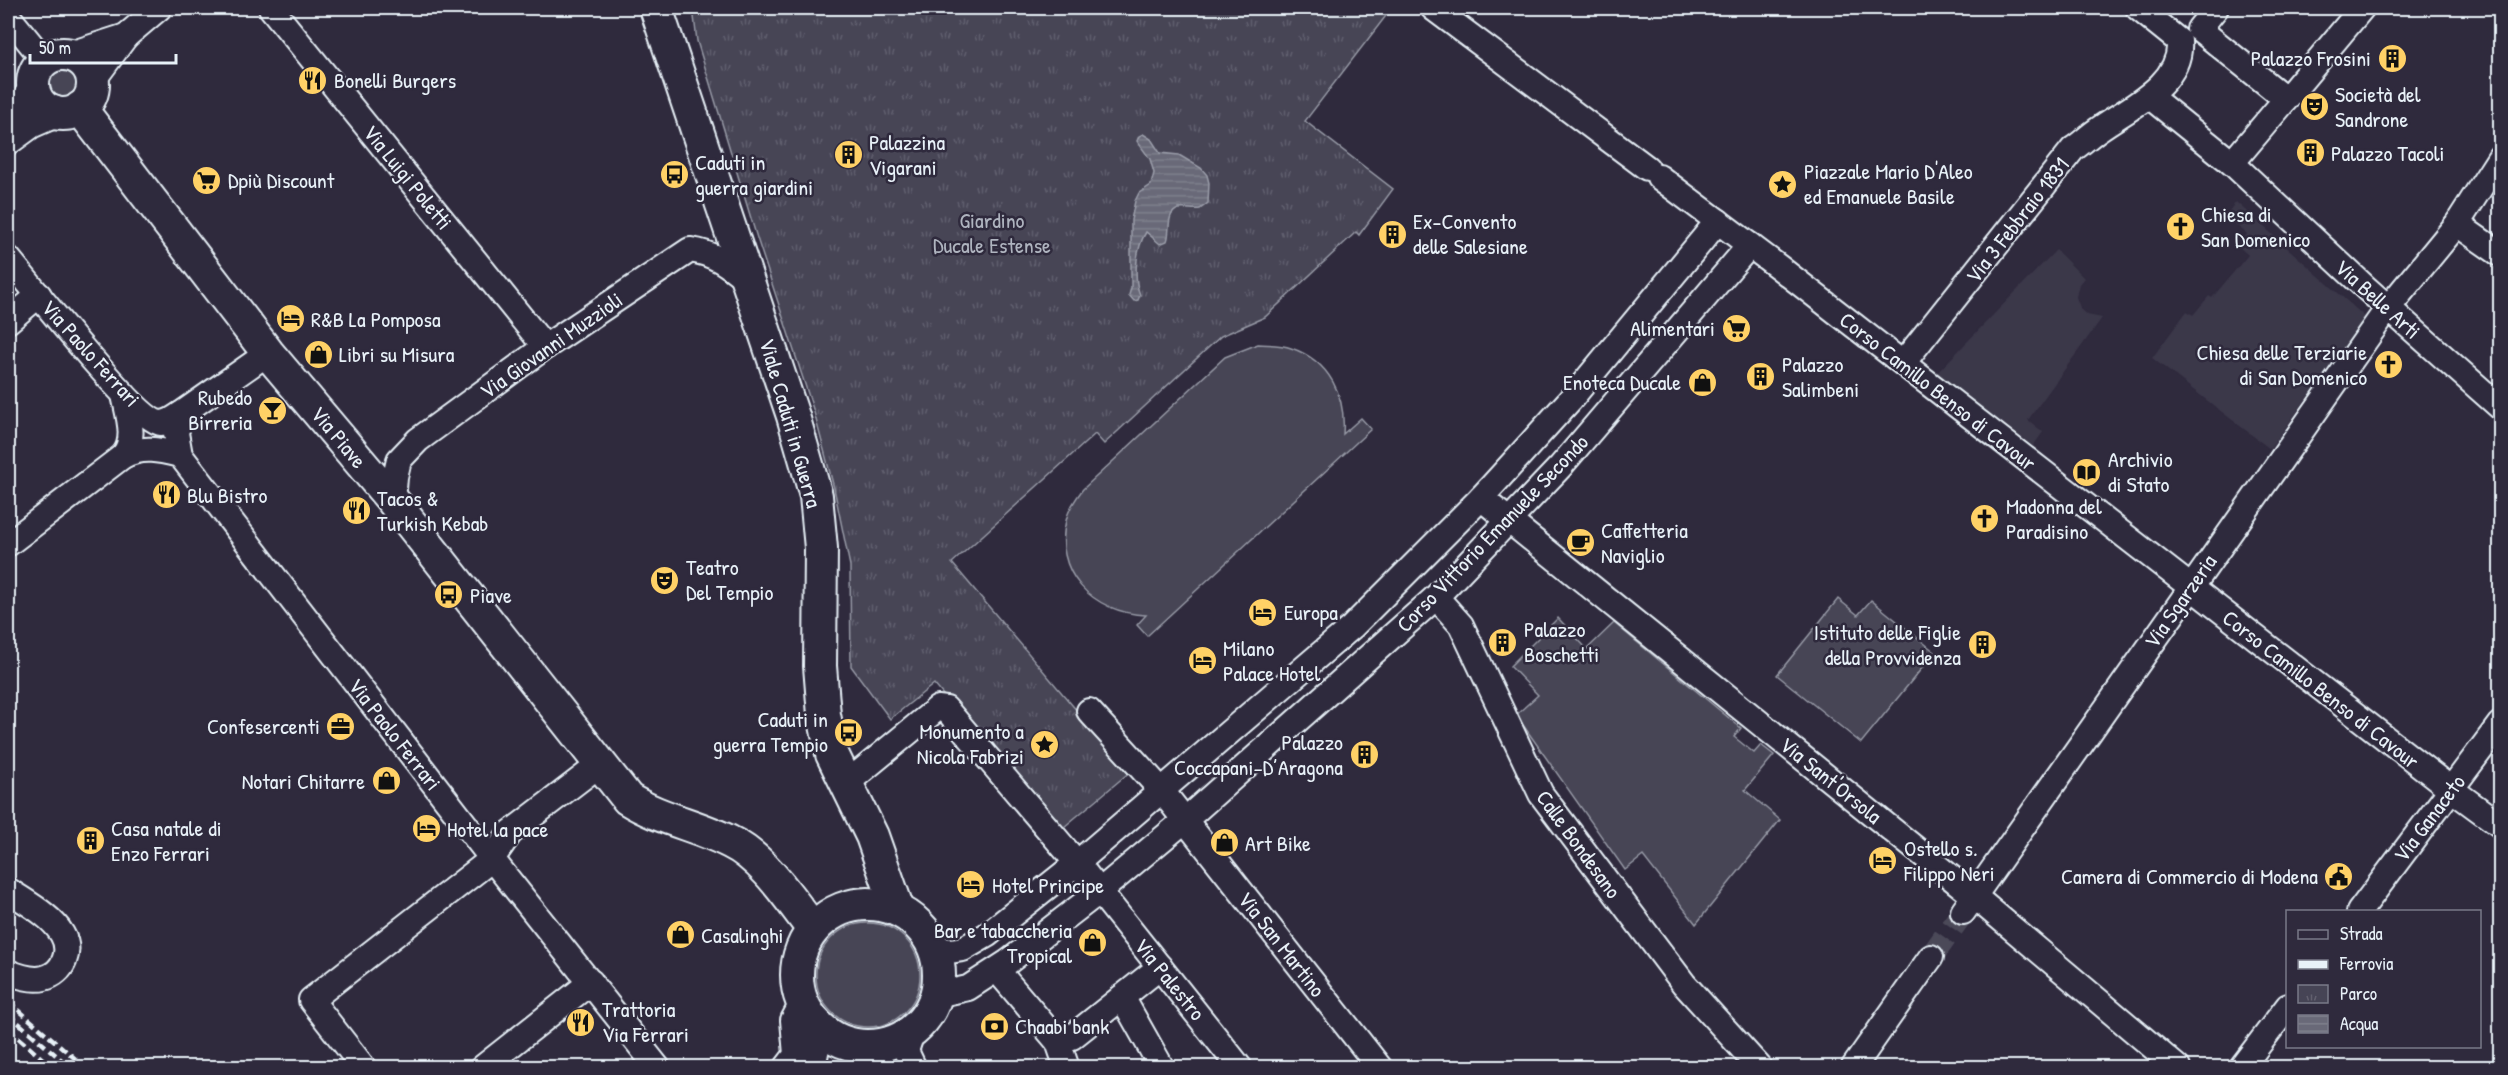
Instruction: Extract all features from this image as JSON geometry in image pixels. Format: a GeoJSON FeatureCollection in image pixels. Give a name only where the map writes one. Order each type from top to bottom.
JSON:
{"type":"FeatureCollection","features":[{"type":"Feature","properties":{"kind":"main road"},"geometry":{"type":"LineString","coordinates":[[656,8],[676,67]]}},
{"type":"Feature","properties":{"kind":"main road"},"geometry":{"type":"LineString","coordinates":[[8,138],[30,122],[75,101],[87,67],[75,57],[48,67],[39,102],[75,101]]}},
{"type":"Feature","properties":{"kind":"main road","name":"Viale Caduti in Guerra"},"geometry":{"type":"LineString","coordinates":[[676,67],[794,416],[816,496],[821,548],[820,666],[824,715],[832,754],[872,836],[898,910]]}},
{"type":"Feature","properties":{"kind":"main road","name":"Via Piave"},"geometry":{"type":"LineString","coordinates":[[75,101],[268,353],[393,501],[628,799],[645,809],[732,842],[762,866],[813,929]]}},
{"type":"Feature","properties":{"kind":"main road"},"geometry":{"type":"LineString","coordinates":[[874,904],[898,910],[921,928],[934,948],[939,969],[936,995],[930,1010],[913,1030],[887,1044],[854,1056],[827,1034],[809,1014],[798,989],[798,960],[813,929],[831,914],[855,905],[874,904]]}},
{"type":"Feature","properties":{"kind":"main road"},"geometry":{"type":"LineString","coordinates":[[809,1014],[810,1068]]}},
{"type":"Feature","properties":{"kind":"street"},"geometry":{"type":"LineString","coordinates":[[75,101],[126,36],[159,8]]}},
{"type":"Feature","properties":{"kind":"street","name":"Via Luigi Poletti"},"geometry":{"type":"LineString","coordinates":[[271,8],[545,347]]}},
{"type":"Feature","properties":{"kind":"street","name":"Viale Caduti in Guerra"},"geometry":{"type":"LineString","coordinates":[[667,8],[676,67]]}},
{"type":"Feature","properties":{"kind":"street","name":"Corso Camillo Benso di Cavour"},"geometry":{"type":"LineString","coordinates":[[1433,8],[1750,245],[2189,588],[2500,825]]}},
{"type":"Feature","properties":{"kind":"street"},"geometry":{"type":"LineString","coordinates":[[2138,8],[2189,35],[2286,99]]}},
{"type":"Feature","properties":{"kind":"street"},"geometry":{"type":"LineString","coordinates":[[2189,35],[2216,8]]}},
{"type":"Feature","properties":{"kind":"street"},"geometry":{"type":"LineString","coordinates":[[2232,163],[2362,8]]}},
{"type":"Feature","properties":{"kind":"street"},"geometry":{"type":"LineString","coordinates":[[8,16],[48,67]]}},
{"type":"Feature","properties":{"kind":"street","name":"Via 3 Febbraio 1831"},"geometry":{"type":"LineString","coordinates":[[1903,363],[2073,149],[2099,129],[2138,106],[2149,96],[2172,69],[2189,35]]}},
{"type":"Feature","properties":{"kind":"street"},"geometry":{"type":"LineString","coordinates":[[8,118],[48,67],[126,36]]}},
{"type":"Feature","properties":{"kind":"street","name":"Via Belle Arti"},"geometry":{"type":"LineString","coordinates":[[2149,96],[2232,163],[2388,308],[2500,407]]}},
{"type":"Feature","properties":{"kind":"street","name":"Via Sgarzeria"},"geometry":{"type":"LineString","coordinates":[[1969,904],[2388,308],[2457,224],[2500,157]]}},
{"type":"Feature","properties":{"kind":"street","name":"Corso Vittorio Emanuele Secondo"},"geometry":{"type":"LineString","coordinates":[[934,948],[950,951],[974,944],[1077,863],[1352,627],[1481,498],[1570,400],[1718,221]]}},
{"type":"Feature","properties":{"kind":"street"},"geometry":{"type":"LineString","coordinates":[[2457,224],[2500,254]]}},
{"type":"Feature","properties":{"kind":"street","name":"Corso Vittorio Emanuele Secondo"},"geometry":{"type":"LineString","coordinates":[[936,995],[968,988],[997,970],[1100,891],[1184,820],[1436,597],[1560,467],[1750,245]]}},
{"type":"Feature","properties":{"kind":"street","name":"Via Giovanni Muzzioli"},"geometry":{"type":"LineString","coordinates":[[393,501],[399,460],[418,440],[545,347],[690,250],[716,257],[746,279]]}},
{"type":"Feature","properties":{"kind":"street","name":"Via Paolo Ferrari"},"geometry":{"type":"LineString","coordinates":[[8,258],[124,395],[153,420],[160,423],[170,421],[182,414]]}},
{"type":"Feature","properties":{"kind":"street"},"geometry":{"type":"LineString","coordinates":[[8,321],[39,295]]}},
{"type":"Feature","properties":{"kind":"street"},"geometry":{"type":"LineString","coordinates":[[8,544],[132,451],[149,449],[180,455],[176,433],[182,414],[268,353]]}},
{"type":"Feature","properties":{"kind":"street"},"geometry":{"type":"LineString","coordinates":[[123,456],[129,449],[130,440],[124,395]]}},
{"type":"Feature","properties":{"kind":"street","name":"Via Paolo Ferrari"},"geometry":{"type":"LineString","coordinates":[[180,455],[492,859],[658,1068]]}},
{"type":"Feature","properties":{"kind":"street","name":"Via Sant'Orsola"},"geometry":{"type":"LineString","coordinates":[[1481,498],[1969,904],[2178,1068]]}},
{"type":"Feature","properties":{"kind":"street","name":"Calle Bondesano"},"geometry":{"type":"LineString","coordinates":[[1436,597],[1461,625],[1540,794],[1677,976],[1760,1068]]}},
{"type":"Feature","properties":{"kind":"street"},"geometry":{"type":"LineString","coordinates":[[847,783],[938,708],[945,709],[1100,891]]}},
{"type":"Feature","properties":{"kind":"street"},"geometry":{"type":"LineString","coordinates":[[1089,711],[1162,791],[1184,820]]}},
{"type":"Feature","properties":{"kind":"street","name":"Via Ganaceto"},"geometry":{"type":"LineString","coordinates":[[2360,910],[2500,724]]}},
{"type":"Feature","properties":{"kind":"street"},"geometry":{"type":"LineString","coordinates":[[363,1068],[311,1000],[492,859],[510,833],[599,765]]}},
{"type":"Feature","properties":{"kind":"street","name":"Via San Martino"},"geometry":{"type":"LineString","coordinates":[[1184,820],[1376,1066]]}},
{"type":"Feature","properties":{"kind":"street"},"geometry":{"type":"LineString","coordinates":[[8,890],[45,916],[62,933],[67,949],[65,960],[57,972],[44,978],[27,978],[8,972]]}},
{"type":"Feature","properties":{"kind":"street","name":"Via Palestro"},"geometry":{"type":"LineString","coordinates":[[1100,891],[1240,1068]]}},
{"type":"Feature","properties":{"kind":"street"},"geometry":{"type":"LineString","coordinates":[[1853,1068],[1931,957]]}},
{"type":"Feature","properties":{"kind":"street"},"geometry":{"type":"LineString","coordinates":[[1058,1042],[1071,1037],[1160,967]]}},
{"type":"Feature","properties":{"kind":"street"},"geometry":{"type":"LineString","coordinates":[[997,970],[1058,1042],[1067,1068]]}},
{"type":"Feature","properties":{"kind":"street"},"geometry":{"type":"LineString","coordinates":[[482,1068],[591,982]]}},
{"type":"Feature","properties":{"kind":"street"},"geometry":{"type":"LineString","coordinates":[[1122,997],[1162,1068]]}},
{"type":"Feature","properties":{"kind":"street"},"geometry":{"type":"LineString","coordinates":[[2241,1068],[2286,1009]]}},
{"type":"Feature","properties":{"kind":"street"},"geometry":{"type":"LineString","coordinates":[[786,1068],[796,1055],[793,1020],[809,1014]]}},
{"type":"Feature","properties":{"kind":"street"},"geometry":{"type":"LineString","coordinates":[[913,1030],[906,1051],[914,1068]]}},
{"type":"Feature","properties":{"kind":"shaded area"},"geometry":{"type":"Polygon","coordinates":[[[2236,202],[2365,317],[2270,449],[2152,358],[2187,311],[2193,315],[2209,296],[2212,298],[2248,255],[2238,246],[2247,234],[2225,216],[2236,202]]]}},
{"type":"Feature","properties":{"kind":"shaded area"},"geometry":{"type":"Polygon","coordinates":[[[2056,250],[2084,278],[2079,284],[2076,297],[2081,310],[2087,315],[2102,318],[2028,420],[2043,432],[2033,446],[1937,373],[2056,250]]]}},
{"type":"Feature","properties":{"kind":"green space","name":"Giardino Ducale Estense"},"geometry":{"type":"Polygon","coordinates":[[[693,8],[1392,8],[1305,121],[1393,189],[1359,235],[1356,232],[1265,317],[1221,336],[1104,444],[1095,434],[952,563],[1131,771],[1058,832],[934,684],[890,719],[851,666],[850,566],[834,488],[814,412],[757,238],[697,41],[693,8]]]}},
{"type":"Feature","properties":{"kind":"green space"},"geometry":{"type":"Polygon","coordinates":[[[63,70],[69,71],[77,79],[77,91],[69,99],[63,100],[57,99],[49,91],[48,85],[49,79],[57,71],[63,70]]]}},
{"type":"Feature","properties":{"kind":"green space"},"geometry":{"type":"Polygon","coordinates":[[[1258,344],[1291,348],[1305,354],[1325,371],[1333,382],[1342,406],[1343,434],[1361,418],[1371,429],[1147,636],[1137,625],[1146,615],[1109,607],[1093,598],[1071,572],[1065,555],[1064,537],[1068,513],[1083,489],[1225,357],[1258,344]]]}},
{"type":"Feature","properties":{"kind":"green space"},"geometry":{"type":"Polygon","coordinates":[[[1838,599],[1858,615],[1871,600],[1935,652],[1861,743],[1777,675],[1838,599]]]}},
{"type":"Feature","properties":{"kind":"green space"},"geometry":{"type":"Polygon","coordinates":[[[1558,618],[1587,649],[1614,623],[1741,728],[1734,737],[1754,753],[1761,745],[1774,755],[1745,790],[1780,820],[1696,924],[1643,856],[1625,870],[1516,715],[1538,695],[1510,666],[1558,618]]]}},
{"type":"Feature","properties":{"kind":"green space"},"geometry":{"type":"Polygon","coordinates":[[[868,923],[888,927],[905,938],[916,955],[920,975],[916,995],[905,1012],[888,1023],[868,1027],[848,1023],[831,1012],[820,995],[816,975],[820,955],[831,938],[848,927],[868,923]]]}},
{"type":"Feature","properties":{"kind":"water"},"geometry":{"type":"Polygon","coordinates":[[[1143,134],[1151,139],[1160,153],[1179,155],[1201,168],[1207,175],[1209,183],[1208,203],[1200,209],[1175,211],[1170,219],[1167,241],[1160,244],[1146,232],[1140,246],[1137,263],[1140,295],[1138,300],[1134,301],[1129,295],[1131,288],[1131,220],[1135,201],[1139,193],[1151,185],[1154,173],[1150,159],[1137,141],[1143,134]]]}},
{"type":"Feature","properties":{"kind":"tunnel"},"geometry":{"type":"LineString","coordinates":[[1931,957],[1963,912]]}},
{"type":"Feature","properties":{"kind":"railway"},"geometry":{"type":"LineString","coordinates":[[8,1001],[86,1068]]}},
{"type":"Feature","properties":{"kind":"railway"},"geometry":{"type":"LineString","coordinates":[[8,1014],[71,1068]]}},
{"type":"Feature","properties":{"kind":"railway"},"geometry":{"type":"LineString","coordinates":[[8,1029],[53,1068]]}},
{"type":"Feature","properties":{"kind":"place","name":"Palazzo Frosini"},"geometry":{"type":"Point","coordinates":[2392,58]}},
{"type":"Feature","properties":{"kind":"place","name":"Bonelli Burgers"},"geometry":{"type":"Point","coordinates":[313,80]}},
{"type":"Feature","properties":{"kind":"place","name":"Società del Sandrone"},"geometry":{"type":"Point","coordinates":[2314,107]}},
{"type":"Feature","properties":{"kind":"place","name":"Palazzo Tacoli"},"geometry":{"type":"Point","coordinates":[2310,153]}},
{"type":"Feature","properties":{"kind":"place","name":"Palazzina Vigarani"},"geometry":{"type":"Point","coordinates":[848,155]}},
{"type":"Feature","properties":{"kind":"place","name":"Caduti in guerra giardini"},"geometry":{"type":"Point","coordinates":[674,175]}},
{"type":"Feature","properties":{"kind":"place","name":"Dpiù Discount"},"geometry":{"type":"Point","coordinates":[207,180]}},
{"type":"Feature","properties":{"kind":"place","name":"Piazzale Mario D'Aleo ed Emanuele Basile"},"geometry":{"type":"Point","coordinates":[1783,184]}},
{"type":"Feature","properties":{"kind":"place","name":"Chiesa di San Domenico"},"geometry":{"type":"Point","coordinates":[2180,227]}},
{"type":"Feature","properties":{"kind":"place","name":"Ex-Convento delle Salesiane"},"geometry":{"type":"Point","coordinates":[1392,234]}},
{"type":"Feature","properties":{"kind":"place","name":"R&B La Pomposa"},"geometry":{"type":"Point","coordinates":[290,319]}},
{"type":"Feature","properties":{"kind":"place","name":"Alimentari"},"geometry":{"type":"Point","coordinates":[1736,328]}},
{"type":"Feature","properties":{"kind":"place","name":"Libri su Misura"},"geometry":{"type":"Point","coordinates":[318,354]}},
{"type":"Feature","properties":{"kind":"place","name":"Chiesa delle Terziarie di San Domenico"},"geometry":{"type":"Point","coordinates":[2388,365]}},
{"type":"Feature","properties":{"kind":"place","name":"Palazzo Salimbeni"},"geometry":{"type":"Point","coordinates":[1761,377]}},
{"type":"Feature","properties":{"kind":"place","name":"Enoteca Ducale"},"geometry":{"type":"Point","coordinates":[1702,382]}},
{"type":"Feature","properties":{"kind":"place","name":"Rubedo Birreria"},"geometry":{"type":"Point","coordinates":[273,410]}},
{"type":"Feature","properties":{"kind":"place","name":"Archivio di Stato"},"geometry":{"type":"Point","coordinates":[2087,472]}},
{"type":"Feature","properties":{"kind":"place","name":"Blu Bistro"},"geometry":{"type":"Point","coordinates":[166,495]}},
{"type":"Feature","properties":{"kind":"place","name":"Tacos & Turkish Kebab"},"geometry":{"type":"Point","coordinates":[356,511]}},
{"type":"Feature","properties":{"kind":"place","name":"Madonna del Paradisino"},"geometry":{"type":"Point","coordinates":[1985,519]}},
{"type":"Feature","properties":{"kind":"place","name":"Caffetteria Naviglio"},"geometry":{"type":"Point","coordinates":[1580,543]}},
{"type":"Feature","properties":{"kind":"place","name":"Teatro Del Tempio"},"geometry":{"type":"Point","coordinates":[665,580]}},
{"type":"Feature","properties":{"kind":"place","name":"Piave"},"geometry":{"type":"Point","coordinates":[449,595]}},
{"type":"Feature","properties":{"kind":"place","name":"Europa"},"geometry":{"type":"Point","coordinates":[1263,612]}},
{"type":"Feature","properties":{"kind":"place","name":"Palazzo Boschetti"},"geometry":{"type":"Point","coordinates":[1503,642]}},
{"type":"Feature","properties":{"kind":"place","name":"Istituto delle Figlie della Provvidenza"},"geometry":{"type":"Point","coordinates":[1982,645]}},
{"type":"Feature","properties":{"kind":"place","name":"Milano Palace Hotel"},"geometry":{"type":"Point","coordinates":[1202,661]}},
{"type":"Feature","properties":{"kind":"place","name":"Confesercenti"},"geometry":{"type":"Point","coordinates":[341,726]}},
{"type":"Feature","properties":{"kind":"place","name":"Caduti in guerra Tempio"},"geometry":{"type":"Point","coordinates":[849,732]}},
{"type":"Feature","properties":{"kind":"place","name":"Monumento a Nicola Fabrizi"},"geometry":{"type":"Point","coordinates":[1045,744]}},
{"type":"Feature","properties":{"kind":"place","name":"Palazzo Coccapani–D’Aragona"},"geometry":{"type":"Point","coordinates":[1364,755]}},
{"type":"Feature","properties":{"kind":"place","name":"Notari Chitarre"},"geometry":{"type":"Point","coordinates":[386,781]}},
{"type":"Feature","properties":{"kind":"place","name":"Hotel la pace"},"geometry":{"type":"Point","coordinates":[426,829]}},
{"type":"Feature","properties":{"kind":"place","name":"Casa natale di Enzo Ferrari"},"geometry":{"type":"Point","coordinates":[90,841]}},
{"type":"Feature","properties":{"kind":"place","name":"Art Bike"},"geometry":{"type":"Point","coordinates":[1224,843]}},
{"type":"Feature","properties":{"kind":"place","name":"Ostello s. Filippo Neri"},"geometry":{"type":"Point","coordinates":[1883,861]}},
{"type":"Feature","properties":{"kind":"place","name":"Camera di Commercio di Modena"},"geometry":{"type":"Point","coordinates":[2339,876]}},
{"type":"Feature","properties":{"kind":"place","name":"Hotel Principe"},"geometry":{"type":"Point","coordinates":[971,885]}},
{"type":"Feature","properties":{"kind":"place","name":"Casalinghi"},"geometry":{"type":"Point","coordinates":[680,935]}},
{"type":"Feature","properties":{"kind":"place","name":"Bar e tabaccheria Tropical"},"geometry":{"type":"Point","coordinates":[1093,943]}},
{"type":"Feature","properties":{"kind":"place","name":"Trattoria Via Ferrari"},"geometry":{"type":"Point","coordinates":[581,1022]}},
{"type":"Feature","properties":{"kind":"place","name":"Chaabi bank"},"geometry":{"type":"Point","coordinates":[994,1026]}}]}
